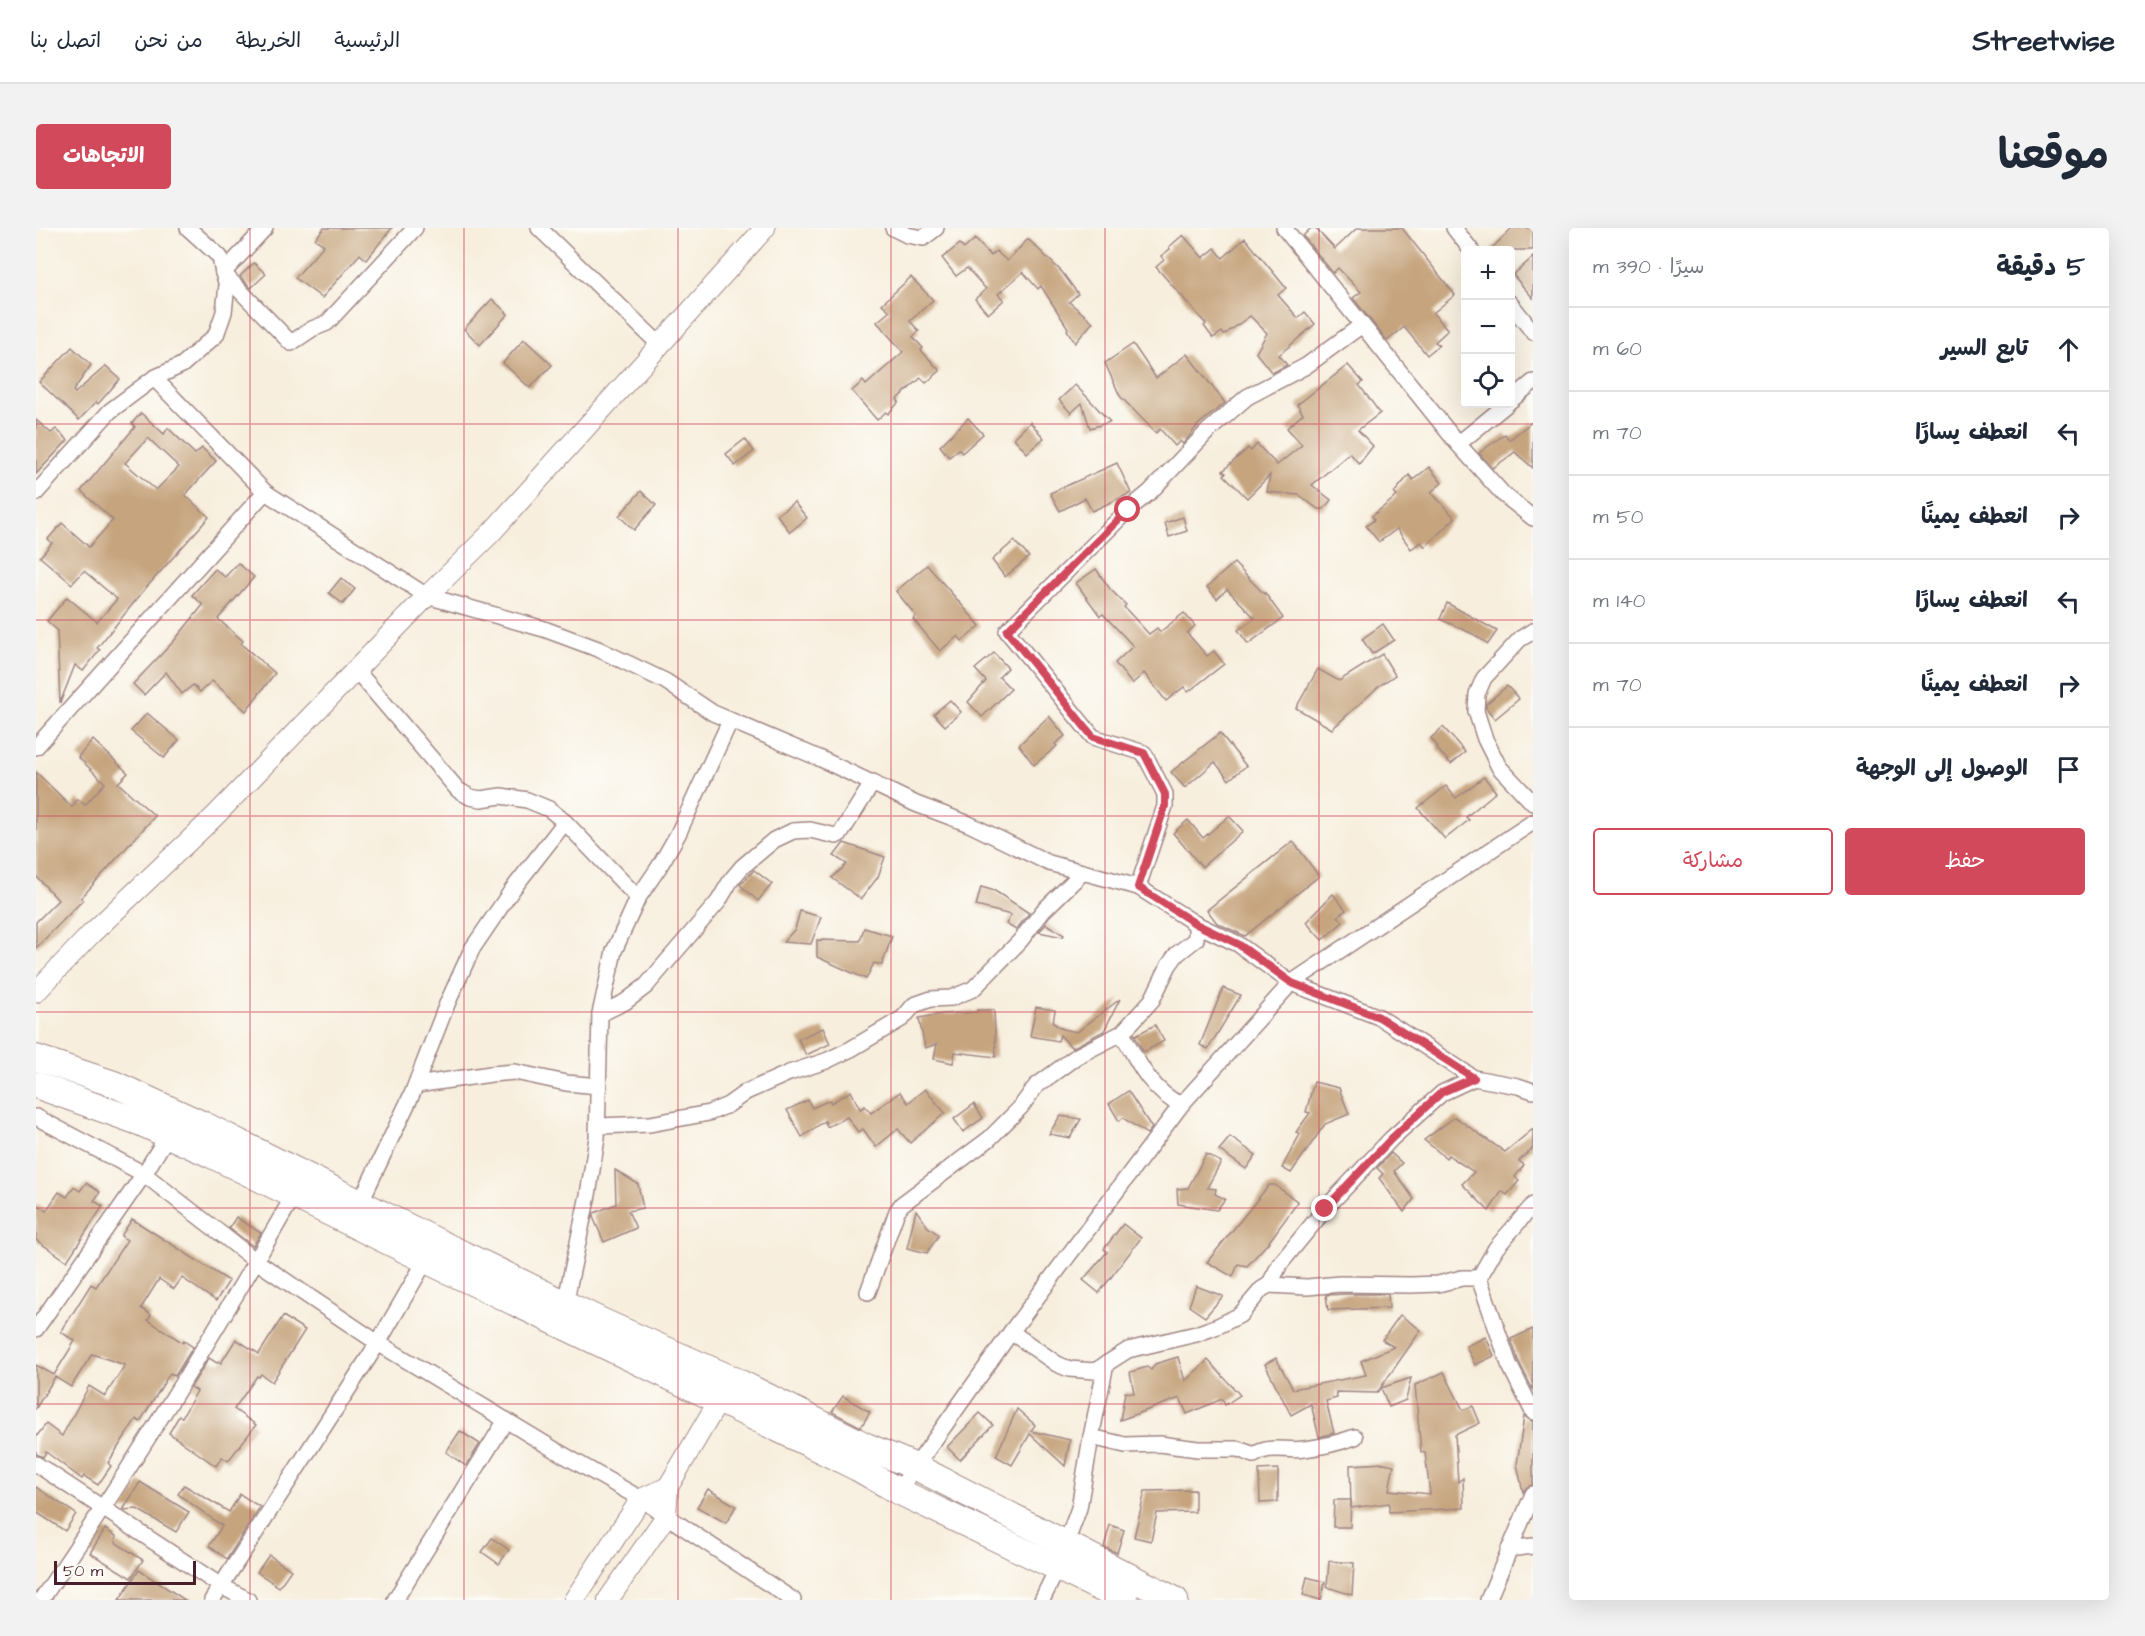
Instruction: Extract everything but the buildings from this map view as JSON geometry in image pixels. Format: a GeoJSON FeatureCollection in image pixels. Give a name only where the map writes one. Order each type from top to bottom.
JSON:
{"type":"FeatureCollection","features":[{"type":"Feature","properties":{"kind":"highway"},"geometry":{"type":"LineString","coordinates":[[36,1058],[114,1084],[204,1125],[426,1260],[726,1390],[916,1467],[1175,1600]]}},
{"type":"Feature","properties":{"kind":"highway"},"geometry":{"type":"LineString","coordinates":[[36,1085],[82,1100],[168,1135],[294,1195],[360,1203],[565,1304],[726,1390],[898,1491],[1125,1600]]}},
{"type":"Feature","properties":{"kind":"street"},"geometry":{"type":"LineString","coordinates":[[36,493],[110,411],[154,378],[182,365],[216,335],[224,312],[227,285],[220,257],[188,228]]}},
{"type":"Feature","properties":{"kind":"street"},"geometry":{"type":"LineString","coordinates":[[223,273],[265,228]]}},
{"type":"Feature","properties":{"kind":"street"},"geometry":{"type":"LineString","coordinates":[[223,273],[291,343],[312,328],[327,324],[415,228]]}},
{"type":"Feature","properties":{"kind":"street"},"geometry":{"type":"LineString","coordinates":[[539,228],[659,344]]}},
{"type":"Feature","properties":{"kind":"street"},"geometry":{"type":"LineString","coordinates":[[36,992],[91,934],[216,815],[427,596],[491,533],[765,228]]}},
{"type":"Feature","properties":{"kind":"street"},"geometry":{"type":"LineString","coordinates":[[893,228],[907,235],[923,238],[936,228]]}},
{"type":"Feature","properties":{"kind":"street"},"geometry":{"type":"LineString","coordinates":[[1284,228],[1458,444],[1503,494],[1533,518]]}},
{"type":"Feature","properties":{"kind":"street"},"geometry":{"type":"LineString","coordinates":[[1454,228],[1468,246]]}},
{"type":"Feature","properties":{"kind":"street"},"geometry":{"type":"LineString","coordinates":[[1515,309],[1533,332]]}},
{"type":"Feature","properties":{"kind":"street"},"geometry":{"type":"LineString","coordinates":[[1138,887],[1165,806],[1165,794],[1144,753],[1093,737],[1007,631],[1119,519],[1157,485],[1208,431],[1247,397],[1306,366],[1362,324]]}},
{"type":"Feature","properties":{"kind":"street"},"geometry":{"type":"LineString","coordinates":[[154,378],[265,492],[427,596],[544,629],[598,649],[665,681],[713,713],[873,782],[916,804],[969,824],[1049,863],[1138,887],[1196,924],[1238,944],[1292,983],[1379,1017],[1474,1078],[1533,1091]]}},
{"type":"Feature","properties":{"kind":"street"},"geometry":{"type":"LineString","coordinates":[[1515,397],[1533,382]]}},
{"type":"Feature","properties":{"kind":"street"},"geometry":{"type":"LineString","coordinates":[[1458,444],[1502,408]]}},
{"type":"Feature","properties":{"kind":"street"},"geometry":{"type":"LineString","coordinates":[[36,747],[265,492]]}},
{"type":"Feature","properties":{"kind":"street"},"geometry":{"type":"LineString","coordinates":[[1533,631],[1520,639],[1484,678],[1477,694],[1476,711],[1485,739],[1499,766],[1533,803]]}},
{"type":"Feature","properties":{"kind":"street"},"geometry":{"type":"LineString","coordinates":[[356,670],[458,790],[470,797],[481,799],[501,796],[527,800],[549,809],[565,822],[638,898]]}},
{"type":"Feature","properties":{"kind":"street"},"geometry":{"type":"LineString","coordinates":[[565,1304],[588,1195],[598,1126],[600,1014],[614,951],[638,898],[678,834],[730,721]]}},
{"type":"Feature","properties":{"kind":"street"},"geometry":{"type":"LineString","coordinates":[[600,1014],[626,1002],[646,986],[718,902],[742,867],[774,840],[793,831],[810,830],[836,836],[842,833],[873,782]]}},
{"type":"Feature","properties":{"kind":"street"},"geometry":{"type":"LineString","coordinates":[[360,1203],[416,1085],[447,1004],[472,949],[512,890],[565,822]]}},
{"type":"Feature","properties":{"kind":"street"},"geometry":{"type":"LineString","coordinates":[[898,1491],[1011,1332],[1181,1105],[1292,983],[1533,822]]}},
{"type":"Feature","properties":{"kind":"street"},"geometry":{"type":"LineString","coordinates":[[598,1126],[650,1124],[709,1113],[728,1106],[746,1092],[851,1049],[903,1018],[914,1005],[931,999],[951,998],[973,988],[1020,941],[1043,911],[1082,873]]}},
{"type":"Feature","properties":{"kind":"street"},"geometry":{"type":"LineString","coordinates":[[868,1292],[897,1211],[902,1204],[989,1139],[1020,1108],[1036,1086],[1077,1056],[1122,1033],[1152,1000],[1173,960],[1196,939],[1196,924]]}},
{"type":"Feature","properties":{"kind":"street"},"geometry":{"type":"LineString","coordinates":[[1122,1033],[1146,1075],[1166,1098],[1181,1105]]}},
{"type":"Feature","properties":{"kind":"street"},"geometry":{"type":"LineString","coordinates":[[416,1085],[515,1072],[566,1083],[599,1086]]}},
{"type":"Feature","properties":{"kind":"street"},"geometry":{"type":"LineString","coordinates":[[1011,1332],[1057,1364],[1068,1369],[1095,1371],[1128,1350],[1196,1334],[1239,1315],[1262,1289],[1269,1285],[1280,1264],[1306,1231],[1383,1146],[1442,1092],[1474,1078]]}},
{"type":"Feature","properties":{"kind":"street"},"geometry":{"type":"LineString","coordinates":[[36,1117],[144,1174],[256,1261],[378,1343],[641,1499],[793,1600]]}},
{"type":"Feature","properties":{"kind":"street"},"geometry":{"type":"LineString","coordinates":[[36,1329],[144,1174],[168,1135]]}},
{"type":"Feature","properties":{"kind":"street"},"geometry":{"type":"LineString","coordinates":[[41,1600],[104,1509],[294,1195]]}},
{"type":"Feature","properties":{"kind":"street"},"geometry":{"type":"LineString","coordinates":[[1533,1205],[1496,1248],[1479,1278],[1509,1364],[1533,1412]]}},
{"type":"Feature","properties":{"kind":"street"},"geometry":{"type":"LineString","coordinates":[[212,1600],[378,1343],[426,1260]]}},
{"type":"Feature","properties":{"kind":"street"},"geometry":{"type":"LineString","coordinates":[[1269,1285],[1307,1287],[1340,1284],[1411,1285],[1479,1278]]}},
{"type":"Feature","properties":{"kind":"street"},"geometry":{"type":"LineString","coordinates":[[1042,1600],[1058,1569],[1079,1508],[1090,1437],[1106,1365]]}},
{"type":"Feature","properties":{"kind":"street"},"geometry":{"type":"LineString","coordinates":[[608,1600],[666,1516],[668,1487],[726,1390]]}},
{"type":"Feature","properties":{"kind":"street"},"geometry":{"type":"LineString","coordinates":[[395,1600],[506,1420]]}},
{"type":"Feature","properties":{"kind":"street"},"geometry":{"type":"LineString","coordinates":[[1090,1437],[1125,1445],[1159,1444],[1198,1449],[1238,1449],[1254,1455],[1263,1449],[1304,1449],[1329,1446],[1355,1437]]}},
{"type":"Feature","properties":{"kind":"street"},"geometry":{"type":"LineString","coordinates":[[36,1464],[221,1586],[248,1600]]}},
{"type":"Feature","properties":{"kind":"street"},"geometry":{"type":"LineString","coordinates":[[574,1600],[641,1499],[668,1487]]}},
{"type":"Feature","properties":{"kind":"street"},"geometry":{"type":"LineString","coordinates":[[1488,1600],[1533,1494]]}},
{"type":"Feature","properties":{"kind":"street"},"geometry":{"type":"LineString","coordinates":[[1509,1549],[1533,1546]]}},
{"type":"Feature","properties":{"kind":"route"},"geometry":{"type":"LineString","coordinates":[[1128,510],[1007,631],[1093,737],[1144,753],[1165,794],[1165,806],[1138,887],[1196,924],[1238,944],[1292,983],[1379,1017],[1474,1078],[1442,1092],[1391,1139],[1325,1209]]}}]}
